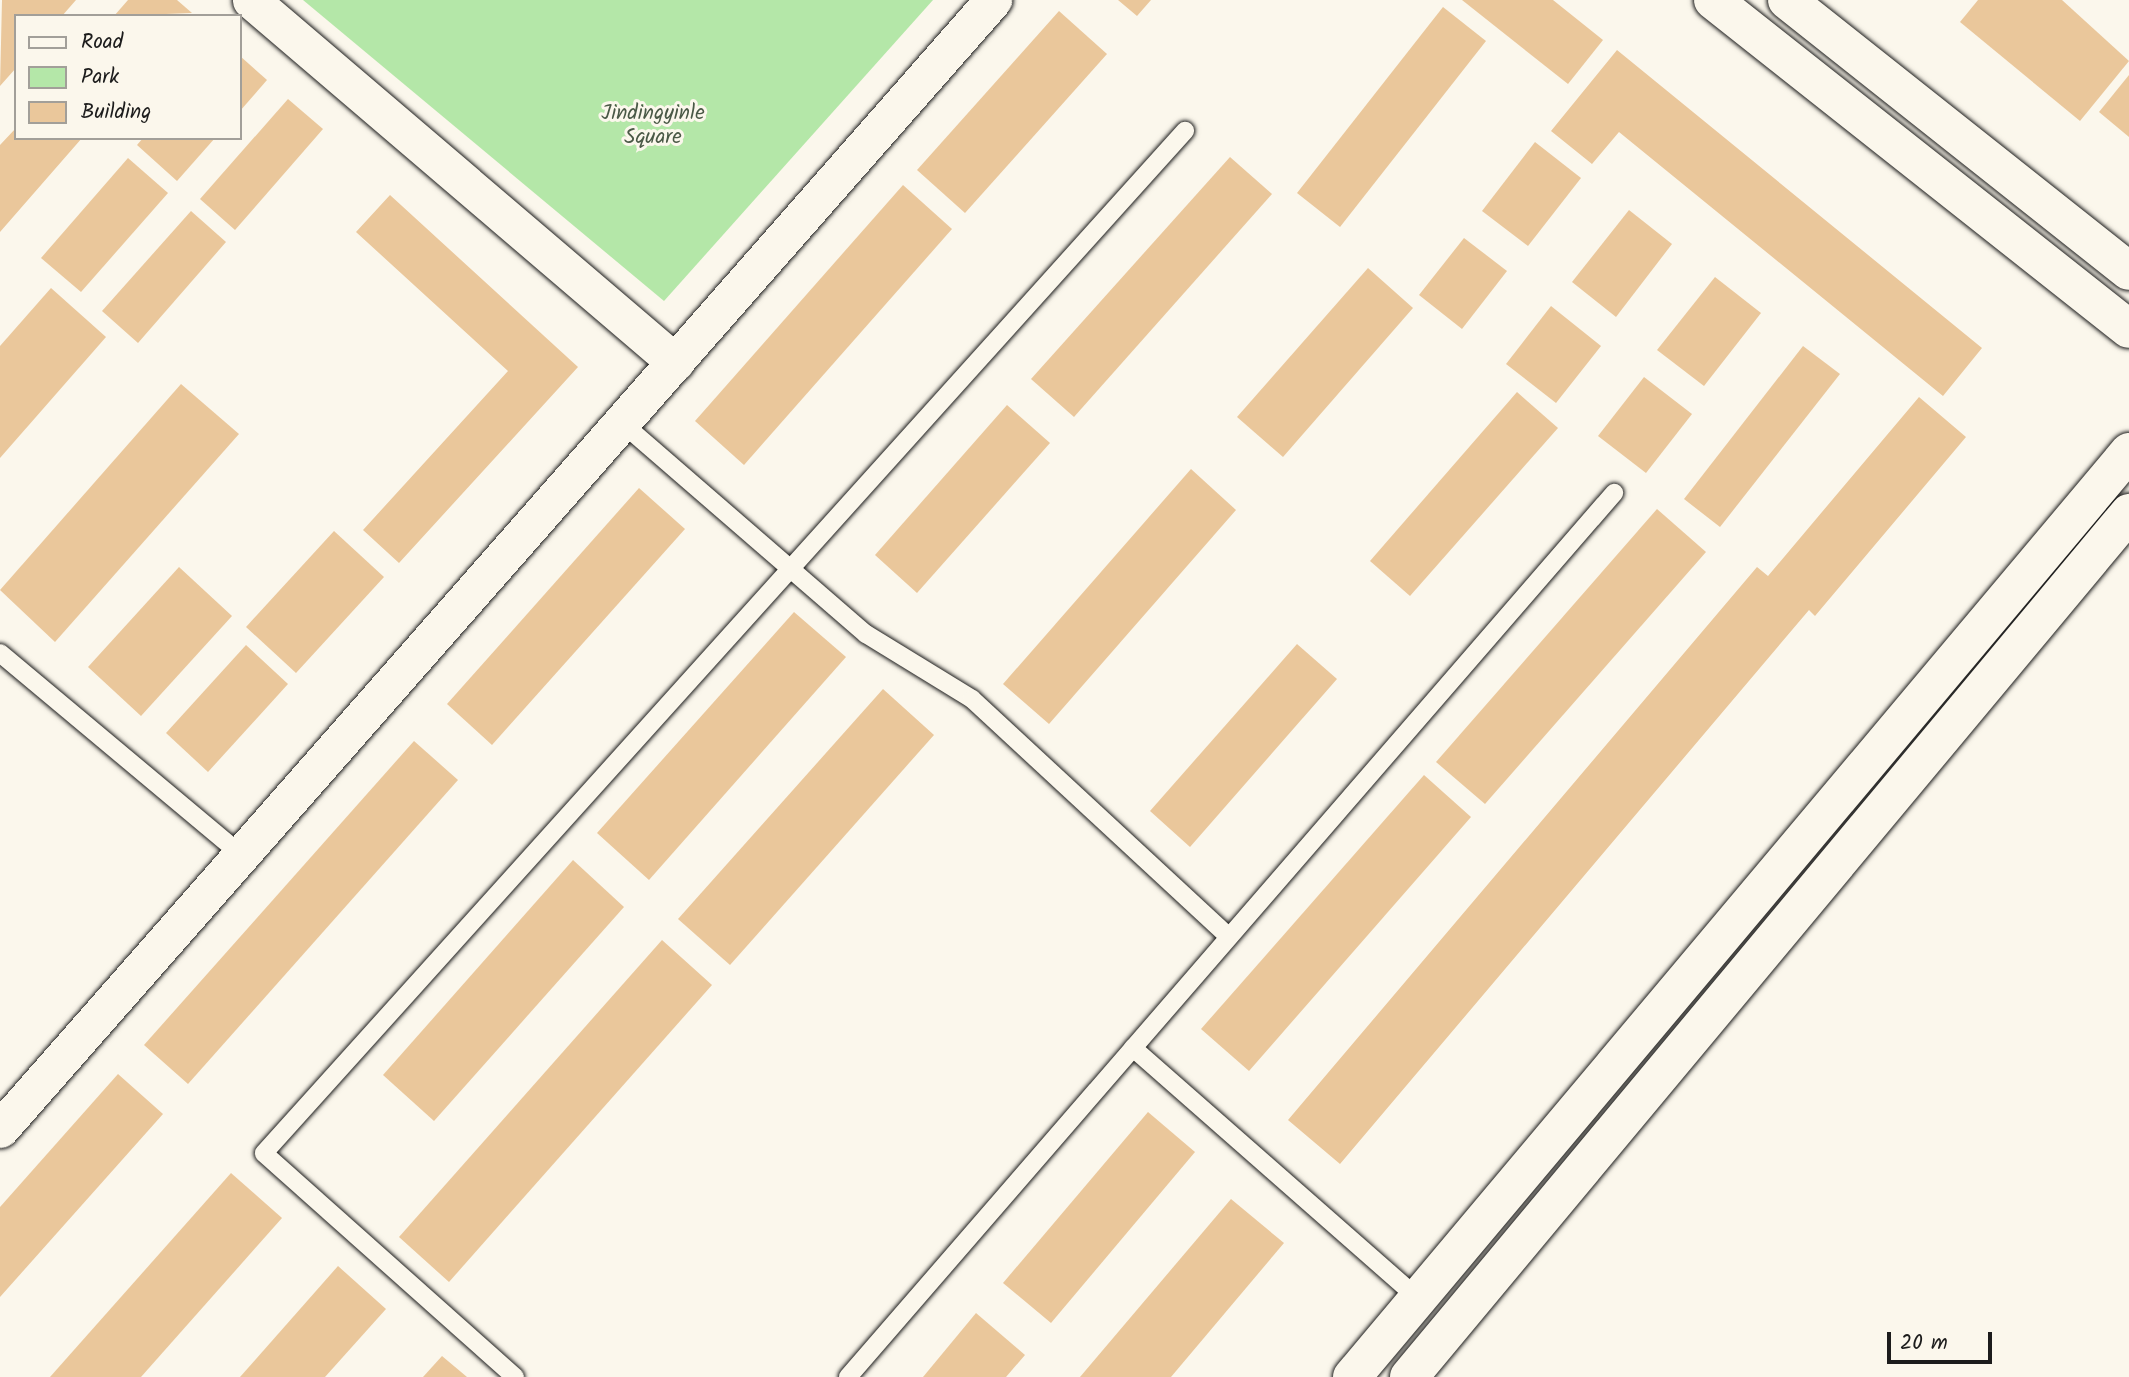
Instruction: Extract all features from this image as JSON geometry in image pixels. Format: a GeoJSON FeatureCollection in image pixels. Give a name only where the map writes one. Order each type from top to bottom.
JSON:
{"type":"FeatureCollection","features":[{"type":"Feature","properties":{"kind":"street"},"geometry":{"type":"LineString","coordinates":[[251,0],[675,362]]}},
{"type":"Feature","properties":{"kind":"street"},"geometry":{"type":"LineString","coordinates":[[0,1129],[993,0]]}},
{"type":"Feature","properties":{"kind":"street"},"geometry":{"type":"LineString","coordinates":[[1713,0],[2129,329]]}},
{"type":"Feature","properties":{"kind":"street"},"geometry":{"type":"LineString","coordinates":[[1787,0],[2129,271]]}},
{"type":"Feature","properties":{"kind":"street"},"geometry":{"type":"LineString","coordinates":[[1352,1377],[2129,452]]}},
{"type":"Feature","properties":{"kind":"street"},"geometry":{"type":"LineString","coordinates":[[1409,1377],[2129,513]]}},
{"type":"Feature","properties":{"kind":"lane"},"geometry":{"type":"LineString","coordinates":[[514,1377],[264,1153],[793,570],[1185,131]]}},
{"type":"Feature","properties":{"kind":"lane"},"geometry":{"type":"LineString","coordinates":[[621,422],[866,634],[972,699],[1229,937]]}},
{"type":"Feature","properties":{"kind":"lane"},"geometry":{"type":"LineString","coordinates":[[848,1377],[1614,494]]}},
{"type":"Feature","properties":{"kind":"lane"},"geometry":{"type":"LineString","coordinates":[[0,653],[242,855]]}},
{"type":"Feature","properties":{"kind":"lane"},"geometry":{"type":"LineString","coordinates":[[1133,1048],[1418,1298]]}},
{"type":"Feature","properties":{"kind":"green space","name":"Jindingyinle Square"},"geometry":{"type":"Polygon","coordinates":[[[303,0],[933,0],[664,301],[303,0]]]}},
{"type":"Feature","properties":{"kind":"building"},"geometry":{"type":"Polygon","coordinates":[[[2,0],[76,0],[64,14],[14,14],[14,70],[0,86],[2,0]]]}},
{"type":"Feature","properties":{"kind":"building"},"geometry":{"type":"Polygon","coordinates":[[[128,0],[177,0],[192,13],[166,14],[116,14],[128,0]]]}},
{"type":"Feature","properties":{"kind":"building"},"geometry":{"type":"Polygon","coordinates":[[[1118,0],[1151,0],[1137,16],[1118,0]]]}},
{"type":"Feature","properties":{"kind":"building"},"geometry":{"type":"Polygon","coordinates":[[[1462,0],[1553,0],[1603,40],[1568,84],[1462,0]]]}},
{"type":"Feature","properties":{"kind":"building"},"geometry":{"type":"Polygon","coordinates":[[[1978,0],[2062,0],[2129,61],[2080,121],[1960,22],[1978,0]]]}},
{"type":"Feature","properties":{"kind":"building"},"geometry":{"type":"Polygon","coordinates":[[[1443,7],[1486,41],[1340,227],[1297,193],[1443,7]]]}},
{"type":"Feature","properties":{"kind":"building"},"geometry":{"type":"Polygon","coordinates":[[[1059,11],[1107,54],[965,213],[917,170],[1059,11]]]}},
{"type":"Feature","properties":{"kind":"building"},"geometry":{"type":"Polygon","coordinates":[[[1617,50],[1982,348],[1943,396],[1619,132],[1592,164],[1551,131],[1617,50]]]}},
{"type":"Feature","properties":{"kind":"building"},"geometry":{"type":"Polygon","coordinates":[[[242,58],[267,80],[242,109],[242,58]]]}},
{"type":"Feature","properties":{"kind":"building"},"geometry":{"type":"Polygon","coordinates":[[[2129,75],[2129,137],[2099,112],[2129,75]]]}},
{"type":"Feature","properties":{"kind":"building"},"geometry":{"type":"Polygon","coordinates":[[[288,99],[323,129],[235,230],[200,199],[288,99]]]}},
{"type":"Feature","properties":{"kind":"building"},"geometry":{"type":"Polygon","coordinates":[[[14,130],[14,140],[80,140],[0,232],[0,145],[14,130]]]}},
{"type":"Feature","properties":{"kind":"building"},"geometry":{"type":"Polygon","coordinates":[[[141,140],[213,140],[177,181],[137,145],[141,140]]]}},
{"type":"Feature","properties":{"kind":"building"},"geometry":{"type":"Polygon","coordinates":[[[1535,142],[1581,178],[1528,246],[1482,211],[1535,142]]]}},
{"type":"Feature","properties":{"kind":"building"},"geometry":{"type":"Polygon","coordinates":[[[1230,157],[1272,194],[1074,417],[1031,379],[1230,157]]]}},
{"type":"Feature","properties":{"kind":"building"},"geometry":{"type":"Polygon","coordinates":[[[128,158],[168,193],[81,292],[41,258],[128,158]]]}},
{"type":"Feature","properties":{"kind":"building"},"geometry":{"type":"Polygon","coordinates":[[[903,185],[952,229],[744,465],[695,421],[903,185]]]}},
{"type":"Feature","properties":{"kind":"building"},"geometry":{"type":"Polygon","coordinates":[[[390,195],[578,367],[399,563],[363,530],[508,371],[356,232],[390,195]]]}},
{"type":"Feature","properties":{"kind":"building"},"geometry":{"type":"Polygon","coordinates":[[[1629,210],[1672,244],[1616,317],[1572,282],[1629,210]]]}},
{"type":"Feature","properties":{"kind":"building"},"geometry":{"type":"Polygon","coordinates":[[[191,211],[226,242],[138,343],[102,311],[191,211]]]}},
{"type":"Feature","properties":{"kind":"building"},"geometry":{"type":"Polygon","coordinates":[[[1464,238],[1507,271],[1462,329],[1419,295],[1464,238]]]}},
{"type":"Feature","properties":{"kind":"building"},"geometry":{"type":"Polygon","coordinates":[[[1368,268],[1413,308],[1283,457],[1237,417],[1368,268]]]}},
{"type":"Feature","properties":{"kind":"building"},"geometry":{"type":"Polygon","coordinates":[[[1715,277],[1761,313],[1704,386],[1657,350],[1715,277]]]}},
{"type":"Feature","properties":{"kind":"building"},"geometry":{"type":"Polygon","coordinates":[[[51,288],[106,337],[0,458],[0,346],[51,288]]]}},
{"type":"Feature","properties":{"kind":"building"},"geometry":{"type":"Polygon","coordinates":[[[1551,306],[1601,346],[1556,403],[1506,364],[1551,306]]]}},
{"type":"Feature","properties":{"kind":"building"},"geometry":{"type":"Polygon","coordinates":[[[1803,346],[1840,374],[1720,527],[1684,499],[1803,346]]]}},
{"type":"Feature","properties":{"kind":"building"},"geometry":{"type":"Polygon","coordinates":[[[1644,377],[1692,414],[1646,473],[1598,436],[1644,377]]]}},
{"type":"Feature","properties":{"kind":"building"},"geometry":{"type":"Polygon","coordinates":[[[181,384],[239,434],[55,642],[0,590],[181,384]]]}},
{"type":"Feature","properties":{"kind":"building"},"geometry":{"type":"Polygon","coordinates":[[[1517,392],[1558,428],[1410,596],[1370,561],[1517,392]]]}},
{"type":"Feature","properties":{"kind":"building"},"geometry":{"type":"Polygon","coordinates":[[[1919,397],[1966,437],[1815,616],[1809,610],[1340,1164],[1288,1120],[1757,567],[1768,576],[1919,397]]]}},
{"type":"Feature","properties":{"kind":"building"},"geometry":{"type":"Polygon","coordinates":[[[1007,405],[1050,443],[917,593],[875,555],[1007,405]]]}},
{"type":"Feature","properties":{"kind":"building"},"geometry":{"type":"Polygon","coordinates":[[[1191,469],[1236,510],[1049,724],[1003,684],[1191,469]]]}},
{"type":"Feature","properties":{"kind":"building"},"geometry":{"type":"Polygon","coordinates":[[[639,488],[685,529],[492,745],[447,704],[639,488]]]}},
{"type":"Feature","properties":{"kind":"building"},"geometry":{"type":"Polygon","coordinates":[[[1657,509],[1706,552],[1485,804],[1436,762],[1657,509]]]}},
{"type":"Feature","properties":{"kind":"building"},"geometry":{"type":"Polygon","coordinates":[[[334,531],[384,577],[296,673],[246,627],[334,531]]]}},
{"type":"Feature","properties":{"kind":"building"},"geometry":{"type":"Polygon","coordinates":[[[179,567],[232,616],[141,716],[88,667],[179,567]]]}},
{"type":"Feature","properties":{"kind":"building"},"geometry":{"type":"Polygon","coordinates":[[[794,612],[846,657],[649,880],[597,833],[794,612]]]}},
{"type":"Feature","properties":{"kind":"building"},"geometry":{"type":"Polygon","coordinates":[[[1297,644],[1337,679],[1190,847],[1150,811],[1297,644]]]}},
{"type":"Feature","properties":{"kind":"building"},"geometry":{"type":"Polygon","coordinates":[[[246,645],[288,684],[208,772],[166,733],[246,645]]]}},
{"type":"Feature","properties":{"kind":"building"},"geometry":{"type":"Polygon","coordinates":[[[883,689],[934,735],[730,965],[678,919],[883,689]]]}},
{"type":"Feature","properties":{"kind":"building"},"geometry":{"type":"Polygon","coordinates":[[[414,741],[458,780],[188,1084],[144,1045],[414,741]]]}},
{"type":"Feature","properties":{"kind":"building"},"geometry":{"type":"Polygon","coordinates":[[[1424,775],[1471,817],[1249,1071],[1201,1029],[1424,775]]]}},
{"type":"Feature","properties":{"kind":"building"},"geometry":{"type":"Polygon","coordinates":[[[573,860],[624,907],[434,1121],[383,1075],[573,860]]]}},
{"type":"Feature","properties":{"kind":"building"},"geometry":{"type":"Polygon","coordinates":[[[662,940],[712,985],[449,1282],[399,1237],[662,940]]]}},
{"type":"Feature","properties":{"kind":"building"},"geometry":{"type":"Polygon","coordinates":[[[118,1074],[163,1114],[0,1297],[0,1207],[118,1074]]]}},
{"type":"Feature","properties":{"kind":"building"},"geometry":{"type":"Polygon","coordinates":[[[1148,1112],[1195,1152],[1051,1323],[1003,1283],[1148,1112]]]}},
{"type":"Feature","properties":{"kind":"building"},"geometry":{"type":"Polygon","coordinates":[[[231,1173],[282,1218],[141,1377],[50,1377],[231,1173]]]}},
{"type":"Feature","properties":{"kind":"building"},"geometry":{"type":"Polygon","coordinates":[[[1231,1199],[1284,1243],[1171,1377],[1080,1377],[1231,1199]]]}},
{"type":"Feature","properties":{"kind":"building"},"geometry":{"type":"Polygon","coordinates":[[[338,1266],[386,1309],[325,1377],[240,1377],[338,1266]]]}},
{"type":"Feature","properties":{"kind":"building"},"geometry":{"type":"Polygon","coordinates":[[[976,1313],[1025,1355],[1006,1377],[923,1377],[976,1313]]]}},
{"type":"Feature","properties":{"kind":"building"},"geometry":{"type":"Polygon","coordinates":[[[442,1356],[467,1377],[423,1377],[442,1356]]]}}]}
